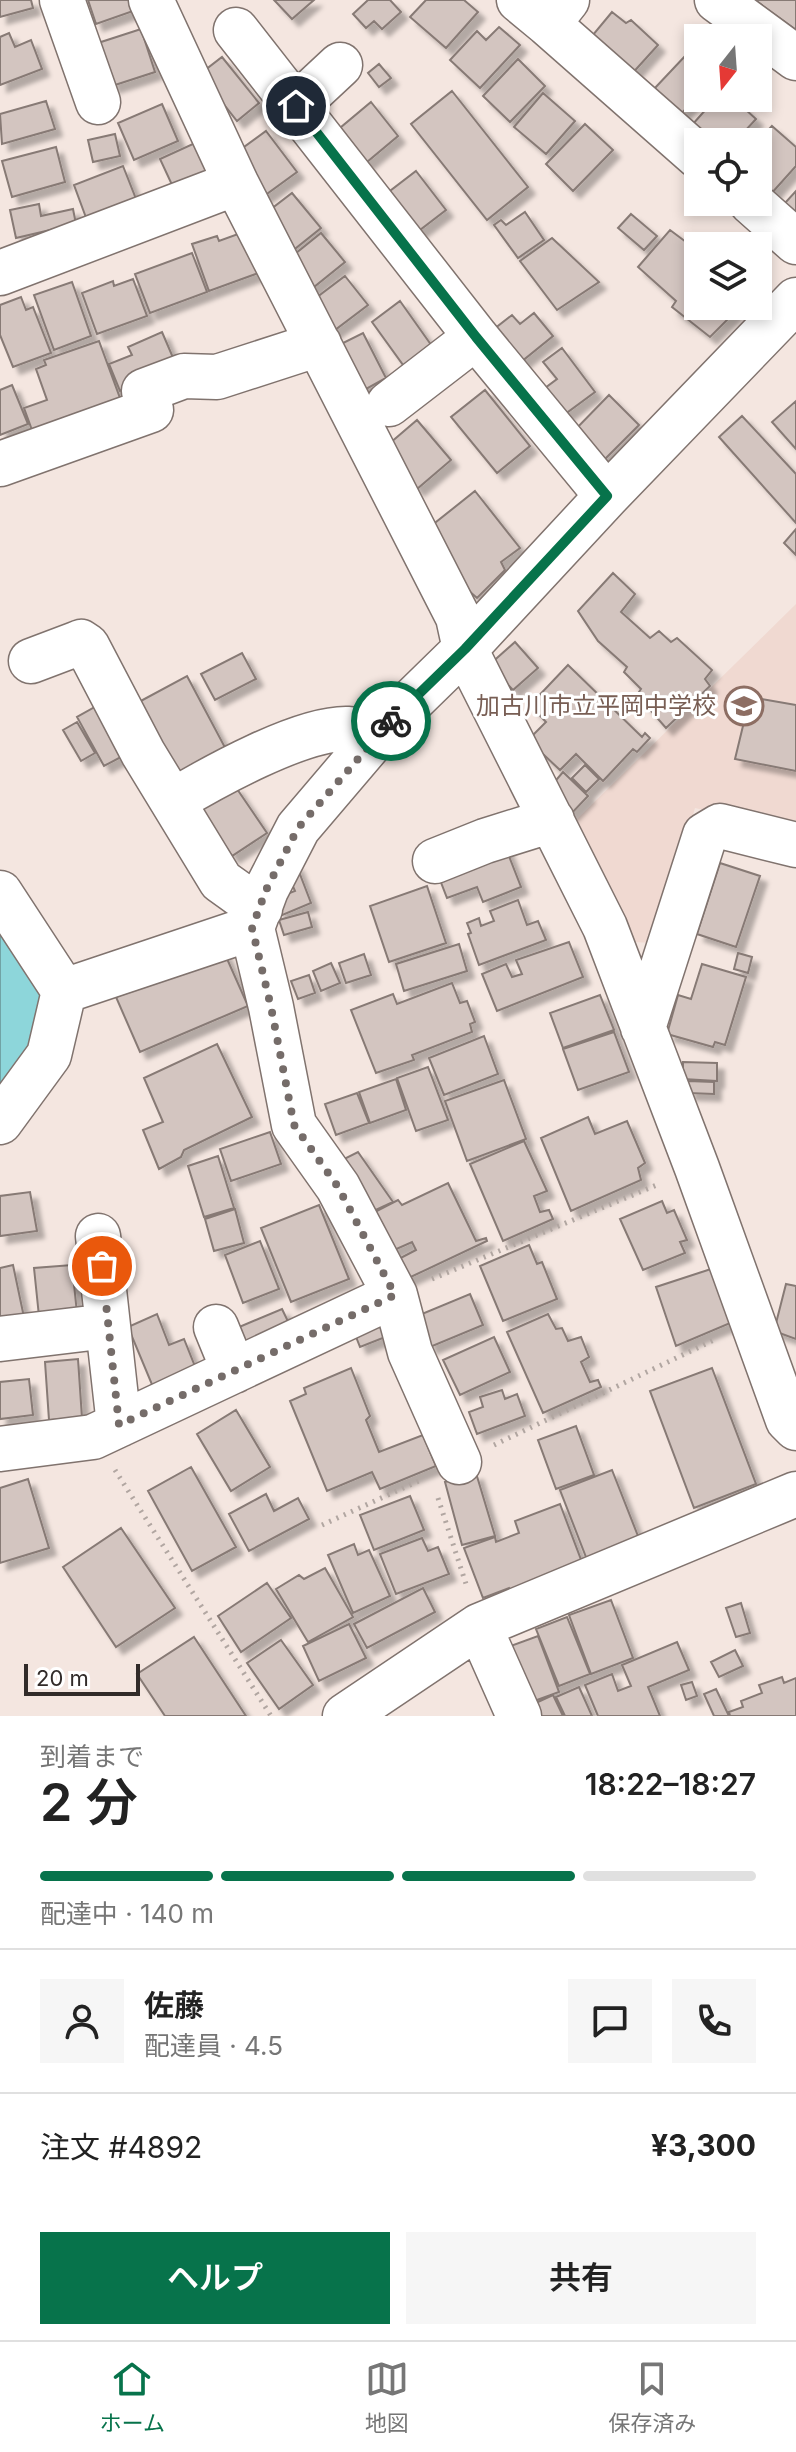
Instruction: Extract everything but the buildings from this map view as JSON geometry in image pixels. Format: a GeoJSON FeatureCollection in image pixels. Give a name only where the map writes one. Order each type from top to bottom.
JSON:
{"type":"FeatureCollection","features":[{"type":"Feature","properties":{"kind":"street"},"geometry":{"type":"LineString","coordinates":[[62,0],[98,102]]}},
{"type":"Feature","properties":{"kind":"street"},"geometry":{"type":"LineString","coordinates":[[151,0],[236,183],[458,617],[465,649],[605,927],[788,1420],[796,1428]]}},
{"type":"Feature","properties":{"kind":"street"},"geometry":{"type":"LineString","coordinates":[[717,0],[796,58]]}},
{"type":"Feature","properties":{"kind":"street"},"geometry":{"type":"LineString","coordinates":[[544,8],[684,143]]}},
{"type":"Feature","properties":{"kind":"street"},"geometry":{"type":"LineString","coordinates":[[236,30],[476,337],[607,496]]}},
{"type":"Feature","properties":{"kind":"street"},"geometry":{"type":"LineString","coordinates":[[296,106],[340,65]]}},
{"type":"Feature","properties":{"kind":"street"},"geometry":{"type":"LineString","coordinates":[[0,273],[112,251],[236,183]]}},
{"type":"Feature","properties":{"kind":"street"},"geometry":{"type":"LineString","coordinates":[[767,216],[796,242]]}},
{"type":"Feature","properties":{"kind":"street"},"geometry":{"type":"LineString","coordinates":[[64,991],[256,919],[298,828],[378,734],[465,649],[796,300]]}},
{"type":"Feature","properties":{"kind":"street"},"geometry":{"type":"LineString","coordinates":[[389,404],[476,337]]}},
{"type":"Feature","properties":{"kind":"street"},"geometry":{"type":"LineString","coordinates":[[0,464],[151,410],[144,391],[184,376],[217,377],[319,344]]}},
{"type":"Feature","properties":{"kind":"street"},"geometry":{"type":"LineString","coordinates":[[31,661],[81,642],[87,646],[143,753],[221,881],[256,919],[294,1125],[338,1187],[395,1295],[445,1468]]}},
{"type":"Feature","properties":{"kind":"street"},"geometry":{"type":"LineString","coordinates":[[173,801],[212,778],[283,745],[344,729],[378,734]]}},
{"type":"Feature","properties":{"kind":"street"},"geometry":{"type":"LineString","coordinates":[[435,861],[552,820]]}},
{"type":"Feature","properties":{"kind":"street"},"geometry":{"type":"LineString","coordinates":[[643,1028],[705,835],[720,826],[796,845]]}},
{"type":"Feature","properties":{"kind":"street"},"geometry":{"type":"LineString","coordinates":[[0,893],[64,991],[49,1055],[0,1122]]}},
{"type":"Feature","properties":{"kind":"street"},"geometry":{"type":"LineString","coordinates":[[98,1236],[108,1326],[106,1431]]}},
{"type":"Feature","properties":{"kind":"street"},"geometry":{"type":"LineString","coordinates":[[0,1449],[106,1431],[395,1295]]}},
{"type":"Feature","properties":{"kind":"street"},"geometry":{"type":"LineString","coordinates":[[0,1339],[108,1326]]}},
{"type":"Feature","properties":{"kind":"street"},"geometry":{"type":"LineString","coordinates":[[216,1327],[234,1371]]}},
{"type":"Feature","properties":{"kind":"street"},"geometry":{"type":"LineString","coordinates":[[345,1716],[479,1626],[796,1494]]}},
{"type":"Feature","properties":{"kind":"street"},"geometry":{"type":"LineString","coordinates":[[479,1626],[519,1716]]}},
{"type":"Feature","properties":{"kind":"path"},"geometry":{"type":"LineString","coordinates":[[395,1295],[697,1168]]}},
{"type":"Feature","properties":{"kind":"path"},"geometry":{"type":"LineString","coordinates":[[322,1525],[752,1323]]}},
{"type":"Feature","properties":{"kind":"path"},"geometry":{"type":"LineString","coordinates":[[106,1431],[271,1716]]}},
{"type":"Feature","properties":{"kind":"path"},"geometry":{"type":"LineString","coordinates":[[445,1468],[479,1626]]}},
{"type":"Feature","properties":{"kind":"shaded area","name":"加古川市立平岡中学校"},"geometry":{"type":"Polygon","coordinates":[[[796,604],[796,832],[695,808],[655,943],[632,942],[573,823],[796,604]]]}},
{"type":"Feature","properties":{"kind":"water"},"geometry":{"type":"Polygon","coordinates":[[[0,928],[49,1004],[42,1033],[0,1092],[0,928]]]}},
{"type":"Feature","properties":{"kind":"way so far"},"geometry":{"type":"LineString","coordinates":[[102,1266],[119,1425],[395,1295],[338,1187],[294,1125],[252,928],[266,890],[298,828],[391,721]]}},
{"type":"Feature","properties":{"kind":"place","name":"加古川市立平岡中学校"},"geometry":{"type":"Point","coordinates":[744,706]}},
{"type":"Feature","properties":{"kind":"route"},"geometry":{"type":"LineString","coordinates":[[296,106],[476,337],[607,496],[465,649],[391,721]]}}]}
